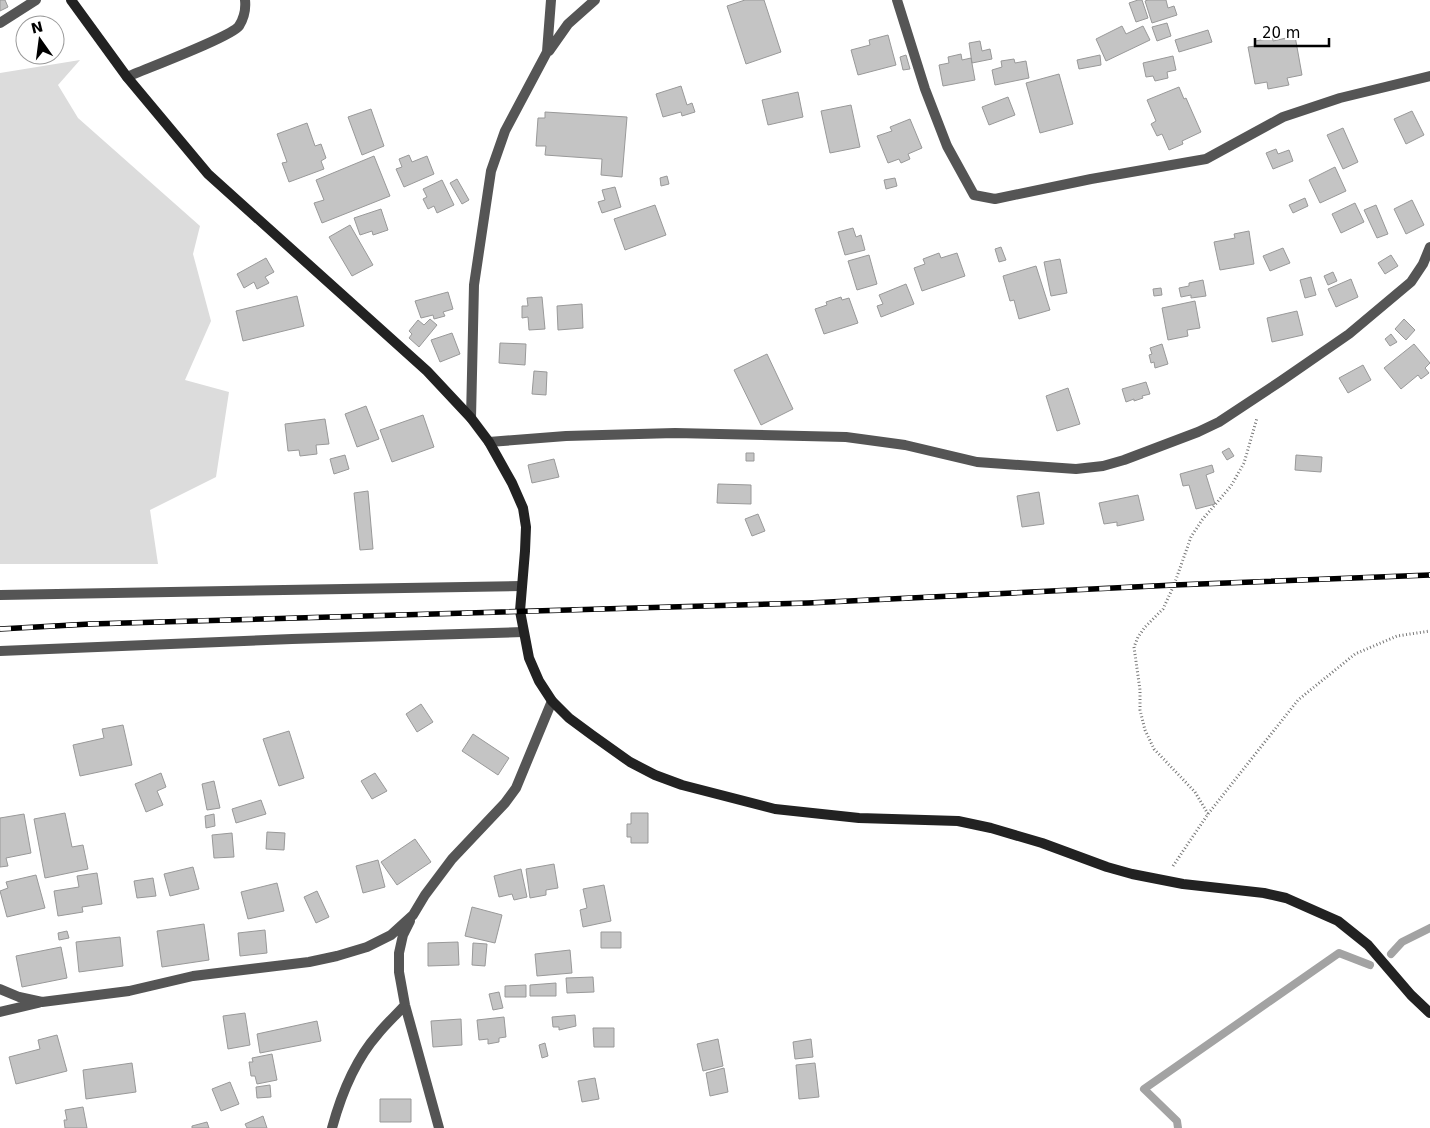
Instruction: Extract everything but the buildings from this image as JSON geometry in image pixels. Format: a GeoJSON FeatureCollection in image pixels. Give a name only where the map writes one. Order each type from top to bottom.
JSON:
{"type":"FeatureCollection","features":[{"type":"Feature","properties":{"kind":"street"},"geometry":{"type":"LineString","coordinates":[[0,22],[36,0]]}},
{"type":"Feature","properties":{"kind":"street"},"geometry":{"type":"LineString","coordinates":[[70,0],[127,77],[208,174],[427,371],[471,418],[490,442],[523,508],[526,527],[526,551],[520,611],[529,658],[539,681],[552,702],[577,724],[630,762],[655,775],[682,785],[775,809],[817,815],[958,821],[1034,840],[1107,867],[1163,881],[1264,892],[1286,898],[1338,921],[1368,946],[1411,995],[1430,1013]]}},
{"type":"Feature","properties":{"kind":"street"},"geometry":{"type":"LineString","coordinates":[[127,77],[221,37],[238,27],[246,9],[245,0]]}},
{"type":"Feature","properties":{"kind":"street"},"geometry":{"type":"LineString","coordinates":[[547,52],[552,0]]}},
{"type":"Feature","properties":{"kind":"street"},"geometry":{"type":"LineString","coordinates":[[471,418],[474,285],[491,171],[506,131],[547,52],[568,24],[595,0]]}},
{"type":"Feature","properties":{"kind":"street"},"geometry":{"type":"LineString","coordinates":[[897,0],[925,89],[947,146],[974,195],[995,200],[1091,179],[1206,158],[1283,117],[1340,98],[1430,76]]}},
{"type":"Feature","properties":{"kind":"street"},"geometry":{"type":"LineString","coordinates":[[490,442],[566,436],[675,433],[846,437],[905,445],[977,462],[1076,469],[1089,468],[1124,460],[1198,432],[1218,422],[1349,334],[1410,282],[1424,264],[1430,247]]}},
{"type":"Feature","properties":{"kind":"street"},"geometry":{"type":"LineString","coordinates":[[0,594],[521,586]]}},
{"type":"Feature","properties":{"kind":"street"},"geometry":{"type":"LineString","coordinates":[[0,651],[523,632]]}},
{"type":"Feature","properties":{"kind":"street"},"geometry":{"type":"LineString","coordinates":[[440,1128],[405,1005],[399,972],[399,953],[403,935],[425,895],[452,859],[505,803],[516,788],[552,702]]}},
{"type":"Feature","properties":{"kind":"street"},"geometry":{"type":"LineString","coordinates":[[0,1012],[42,1002],[129,991],[192,976],[309,962],[337,956],[366,947],[391,935],[412,916]]}},
{"type":"Feature","properties":{"kind":"street"},"geometry":{"type":"LineString","coordinates":[[0,989],[19,997],[42,1002]]}},
{"type":"Feature","properties":{"kind":"street"},"geometry":{"type":"LineString","coordinates":[[332,1128],[345,1088],[360,1060],[377,1035],[405,1005]]}},
{"type":"Feature","properties":{"kind":"path"},"geometry":{"type":"LineString","coordinates":[[1208,814],[1194,792],[1154,749],[1145,730],[1140,710],[1140,690],[1134,647],[1145,627],[1163,609],[1174,585],[1191,537],[1202,520],[1231,486],[1244,463],[1264,392]]}},
{"type":"Feature","properties":{"kind":"path"},"geometry":{"type":"LineString","coordinates":[[1163,881],[1208,814],[1298,700],[1355,654],[1396,636],[1430,631]]}},
{"type":"Feature","properties":{"kind":"shaded area"},"geometry":{"type":"Polygon","coordinates":[[[80,60],[58,85],[78,118],[200,226],[193,254],[211,321],[185,380],[229,392],[216,477],[150,510],[158,564],[0,564],[0,73],[49,65],[65,65],[65,62],[80,60]]]}},
{"type":"Feature","properties":{"kind":"waterway"},"geometry":{"type":"LineString","coordinates":[[1391,954],[1402,942],[1430,928]]}},
{"type":"Feature","properties":{"kind":"waterway"},"geometry":{"type":"LineString","coordinates":[[1178,1128],[1177,1121],[1144,1089],[1339,953],[1370,965]]}},
{"type":"Feature","properties":{"kind":"railway"},"geometry":{"type":"LineString","coordinates":[[0,629],[90,624],[808,603],[1174,585],[1430,575]]}}]}
